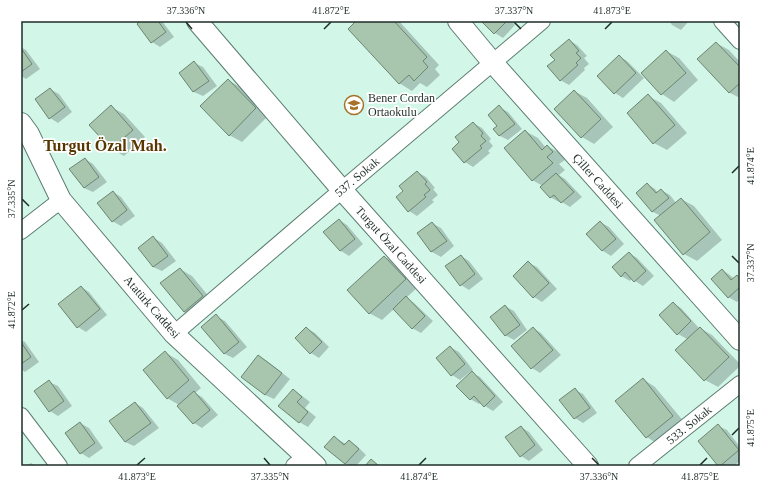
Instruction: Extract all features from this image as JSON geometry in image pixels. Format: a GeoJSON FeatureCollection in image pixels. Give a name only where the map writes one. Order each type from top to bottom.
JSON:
{"type":"FeatureCollection","features":[{"type":"Feature","properties":{"kind":"street","name":"Turgut Özal Caddesi"},"geometry":{"type":"LineString","coordinates":[[197,21],[342,190],[588,466]]}},
{"type":"Feature","properties":{"kind":"street","name":"Çiller Caddesi"},"geometry":{"type":"LineString","coordinates":[[458,21],[493,63],[740,340]]}},
{"type":"Feature","properties":{"kind":"street","name":"537. Sokak"},"geometry":{"type":"LineString","coordinates":[[174,334],[542,21]]}},
{"type":"Feature","properties":{"kind":"street"},"geometry":{"type":"LineString","coordinates":[[722,21],[740,41]]}},
{"type":"Feature","properties":{"kind":"street","name":"Atatürk Caddesi"},"geometry":{"type":"LineString","coordinates":[[21,123],[29,134],[61,200],[174,334],[305,463]]}},
{"type":"Feature","properties":{"kind":"street"},"geometry":{"type":"LineString","coordinates":[[21,230],[61,200]]}},
{"type":"Feature","properties":{"kind":"street","name":"533. Sokak"},"geometry":{"type":"LineString","coordinates":[[637,466],[740,384]]}},
{"type":"Feature","properties":{"kind":"street"},"geometry":{"type":"LineString","coordinates":[[21,416],[59,466]]}},
{"type":"Feature","properties":{"kind":"building"},"geometry":{"type":"Polygon","coordinates":[[[140,21],[158,21],[166,32],[151,43],[137,24],[140,21]]]}},
{"type":"Feature","properties":{"kind":"building"},"geometry":{"type":"Polygon","coordinates":[[[356,21],[394,21],[427,57],[423,61],[428,67],[414,81],[409,75],[399,84],[348,29],[356,21]]]}},
{"type":"Feature","properties":{"kind":"building"},"geometry":{"type":"Polygon","coordinates":[[[481,21],[507,21],[494,34],[481,21]]]}},
{"type":"Feature","properties":{"kind":"building"},"geometry":{"type":"Polygon","coordinates":[[[569,39],[579,51],[576,53],[581,58],[576,63],[578,65],[560,81],[547,66],[555,60],[550,55],[569,39]]]}},
{"type":"Feature","properties":{"kind":"building"},"geometry":{"type":"Polygon","coordinates":[[[716,42],[740,67],[740,83],[729,93],[697,59],[716,42]]]}},
{"type":"Feature","properties":{"kind":"building"},"geometry":{"type":"Polygon","coordinates":[[[21,48],[32,64],[21,72],[21,48]]]}},
{"type":"Feature","properties":{"kind":"building"},"geometry":{"type":"Polygon","coordinates":[[[666,50],[686,73],[661,95],[641,73],[666,50]]]}},
{"type":"Feature","properties":{"kind":"building"},"geometry":{"type":"Polygon","coordinates":[[[619,55],[636,73],[614,94],[597,76],[619,55]]]}},
{"type":"Feature","properties":{"kind":"building"},"geometry":{"type":"Polygon","coordinates":[[[194,61],[209,81],[193,92],[179,73],[194,61]]]}},
{"type":"Feature","properties":{"kind":"building"},"geometry":{"type":"Polygon","coordinates":[[[228,79],[256,108],[229,136],[200,106],[228,79]]]}},
{"type":"Feature","properties":{"kind":"building"},"geometry":{"type":"Polygon","coordinates":[[[50,88],[65,107],[49,119],[35,99],[50,88]]]}},
{"type":"Feature","properties":{"kind":"building"},"geometry":{"type":"Polygon","coordinates":[[[574,90],[601,119],[581,138],[554,109],[574,90]]]}},
{"type":"Feature","properties":{"kind":"building"},"geometry":{"type":"Polygon","coordinates":[[[648,94],[675,125],[653,144],[627,113],[648,94]]]}},
{"type":"Feature","properties":{"kind":"building"},"geometry":{"type":"Polygon","coordinates":[[[111,105],[133,130],[111,149],[89,125],[111,105]]]}},
{"type":"Feature","properties":{"kind":"building"},"geometry":{"type":"Polygon","coordinates":[[[499,105],[515,124],[499,136],[493,129],[497,126],[488,115],[499,105]]]}},
{"type":"Feature","properties":{"kind":"building"},"geometry":{"type":"Polygon","coordinates":[[[473,122],[483,133],[481,136],[486,141],[480,146],[482,148],[464,163],[452,149],[459,142],[455,137],[473,122]]]}},
{"type":"Feature","properties":{"kind":"building"},"geometry":{"type":"Polygon","coordinates":[[[525,130],[542,150],[547,145],[553,152],[547,157],[553,163],[532,181],[504,148],[525,130]]]}},
{"type":"Feature","properties":{"kind":"building"},"geometry":{"type":"Polygon","coordinates":[[[85,158],[99,177],[84,188],[69,169],[85,158]]]}},
{"type":"Feature","properties":{"kind":"building"},"geometry":{"type":"Polygon","coordinates":[[[417,171],[427,182],[425,184],[430,190],[424,195],[426,197],[408,212],[396,197],[403,191],[399,186],[417,171]]]}},
{"type":"Feature","properties":{"kind":"building"},"geometry":{"type":"Polygon","coordinates":[[[556,173],[574,192],[561,203],[554,195],[550,198],[540,187],[556,173]]]}},
{"type":"Feature","properties":{"kind":"building"},"geometry":{"type":"Polygon","coordinates":[[[647,183],[656,193],[661,189],[669,198],[652,212],[636,193],[647,183]]]}},
{"type":"Feature","properties":{"kind":"building"},"geometry":{"type":"Polygon","coordinates":[[[113,191],[127,210],[112,222],[97,203],[113,191]]]}},
{"type":"Feature","properties":{"kind":"building"},"geometry":{"type":"Polygon","coordinates":[[[681,198],[710,232],[683,255],[654,220],[681,198]]]}},
{"type":"Feature","properties":{"kind":"building"},"geometry":{"type":"Polygon","coordinates":[[[339,219],[355,239],[340,251],[323,232],[339,219]]]}},
{"type":"Feature","properties":{"kind":"building"},"geometry":{"type":"Polygon","coordinates":[[[600,221],[616,239],[602,251],[586,234],[600,221]]]}},
{"type":"Feature","properties":{"kind":"building"},"geometry":{"type":"Polygon","coordinates":[[[432,222],[447,241],[431,252],[417,233],[432,222]]]}},
{"type":"Feature","properties":{"kind":"building"},"geometry":{"type":"Polygon","coordinates":[[[153,236],[168,256],[153,267],[138,248],[153,236]]]}},
{"type":"Feature","properties":{"kind":"building"},"geometry":{"type":"Polygon","coordinates":[[[629,252],[646,271],[634,282],[625,272],[621,277],[612,267],[629,252]]]}},
{"type":"Feature","properties":{"kind":"building"},"geometry":{"type":"Polygon","coordinates":[[[461,255],[475,274],[460,286],[445,266],[461,255]]]}},
{"type":"Feature","properties":{"kind":"building"},"geometry":{"type":"Polygon","coordinates":[[[384,256],[406,279],[369,314],[347,290],[384,256]]]}},
{"type":"Feature","properties":{"kind":"building"},"geometry":{"type":"Polygon","coordinates":[[[528,261],[549,283],[533,298],[513,276],[528,261]]]}},
{"type":"Feature","properties":{"kind":"building"},"geometry":{"type":"Polygon","coordinates":[[[180,268],[203,296],[184,312],[160,283],[180,268]]]}},
{"type":"Feature","properties":{"kind":"building"},"geometry":{"type":"Polygon","coordinates":[[[722,269],[731,280],[737,275],[740,279],[740,287],[728,298],[711,279],[722,269]]]}},
{"type":"Feature","properties":{"kind":"building"},"geometry":{"type":"Polygon","coordinates":[[[81,286],[100,309],[77,328],[58,304],[81,286]]]}},
{"type":"Feature","properties":{"kind":"building"},"geometry":{"type":"Polygon","coordinates":[[[406,296],[425,316],[412,329],[393,309],[406,296]]]}},
{"type":"Feature","properties":{"kind":"building"},"geometry":{"type":"Polygon","coordinates":[[[673,302],[691,321],[677,335],[659,315],[673,302]]]}},
{"type":"Feature","properties":{"kind":"building"},"geometry":{"type":"Polygon","coordinates":[[[505,305],[520,325],[505,336],[490,317],[505,305]]]}},
{"type":"Feature","properties":{"kind":"building"},"geometry":{"type":"Polygon","coordinates":[[[216,314],[239,342],[224,354],[201,327],[216,314]]]}},
{"type":"Feature","properties":{"kind":"building"},"geometry":{"type":"Polygon","coordinates":[[[306,327],[322,342],[310,354],[295,338],[306,327]]]}},
{"type":"Feature","properties":{"kind":"building"},"geometry":{"type":"Polygon","coordinates":[[[533,327],[553,350],[531,369],[511,346],[533,327]]]}},
{"type":"Feature","properties":{"kind":"building"},"geometry":{"type":"Polygon","coordinates":[[[700,327],[729,357],[704,381],[675,350],[700,327]]]}},
{"type":"Feature","properties":{"kind":"building"},"geometry":{"type":"Polygon","coordinates":[[[21,342],[31,357],[21,364],[21,342]]]}},
{"type":"Feature","properties":{"kind":"building"},"geometry":{"type":"Polygon","coordinates":[[[450,346],[465,364],[451,376],[436,358],[450,346]]]}},
{"type":"Feature","properties":{"kind":"building"},"geometry":{"type":"Polygon","coordinates":[[[165,351],[189,380],[167,399],[143,370],[165,351]]]}},
{"type":"Feature","properties":{"kind":"building"},"geometry":{"type":"Polygon","coordinates":[[[258,355],[282,373],[265,395],[241,377],[258,355]]]}},
{"type":"Feature","properties":{"kind":"building"},"geometry":{"type":"Polygon","coordinates":[[[472,371],[495,396],[484,407],[474,396],[470,400],[456,386],[472,371]]]}},
{"type":"Feature","properties":{"kind":"building"},"geometry":{"type":"Polygon","coordinates":[[[643,378],[673,416],[646,438],[615,401],[643,378]]]}},
{"type":"Feature","properties":{"kind":"building"},"geometry":{"type":"Polygon","coordinates":[[[49,380],[64,401],[49,412],[34,391],[49,380]]]}},
{"type":"Feature","properties":{"kind":"building"},"geometry":{"type":"Polygon","coordinates":[[[575,388],[590,408],[574,419],[559,400],[575,388]]]}},
{"type":"Feature","properties":{"kind":"building"},"geometry":{"type":"Polygon","coordinates":[[[293,389],[302,397],[297,402],[308,412],[299,423],[278,406],[293,389]]]}},
{"type":"Feature","properties":{"kind":"building"},"geometry":{"type":"Polygon","coordinates":[[[194,391],[210,410],[193,424],[177,406],[194,391]]]}},
{"type":"Feature","properties":{"kind":"building"},"geometry":{"type":"Polygon","coordinates":[[[135,402],[151,423],[125,442],[109,421],[135,402]]]}},
{"type":"Feature","properties":{"kind":"building"},"geometry":{"type":"Polygon","coordinates":[[[80,422],[95,443],[80,454],[65,433],[80,422]]]}},
{"type":"Feature","properties":{"kind":"building"},"geometry":{"type":"Polygon","coordinates":[[[718,424],[739,450],[720,466],[718,466],[698,441],[718,424]]]}},
{"type":"Feature","properties":{"kind":"building"},"geometry":{"type":"Polygon","coordinates":[[[521,426],[535,445],[520,457],[505,437],[521,426]]]}},
{"type":"Feature","properties":{"kind":"building"},"geometry":{"type":"Polygon","coordinates":[[[334,436],[344,445],[349,440],[359,449],[345,464],[324,447],[334,436]]]}},
{"type":"Feature","properties":{"kind":"building"},"geometry":{"type":"Polygon","coordinates":[[[371,459],[379,466],[365,466],[371,459]]]}},
{"type":"Feature","properties":{"kind":"place","name":"Bener Cordan Ortaokulu"},"geometry":{"type":"Point","coordinates":[354,105]}},
{"type":"Feature","properties":{"kind":"district","name":"Turgut Özal Mah."},"geometry":{"type":"Point","coordinates":[105,145]}}]}
